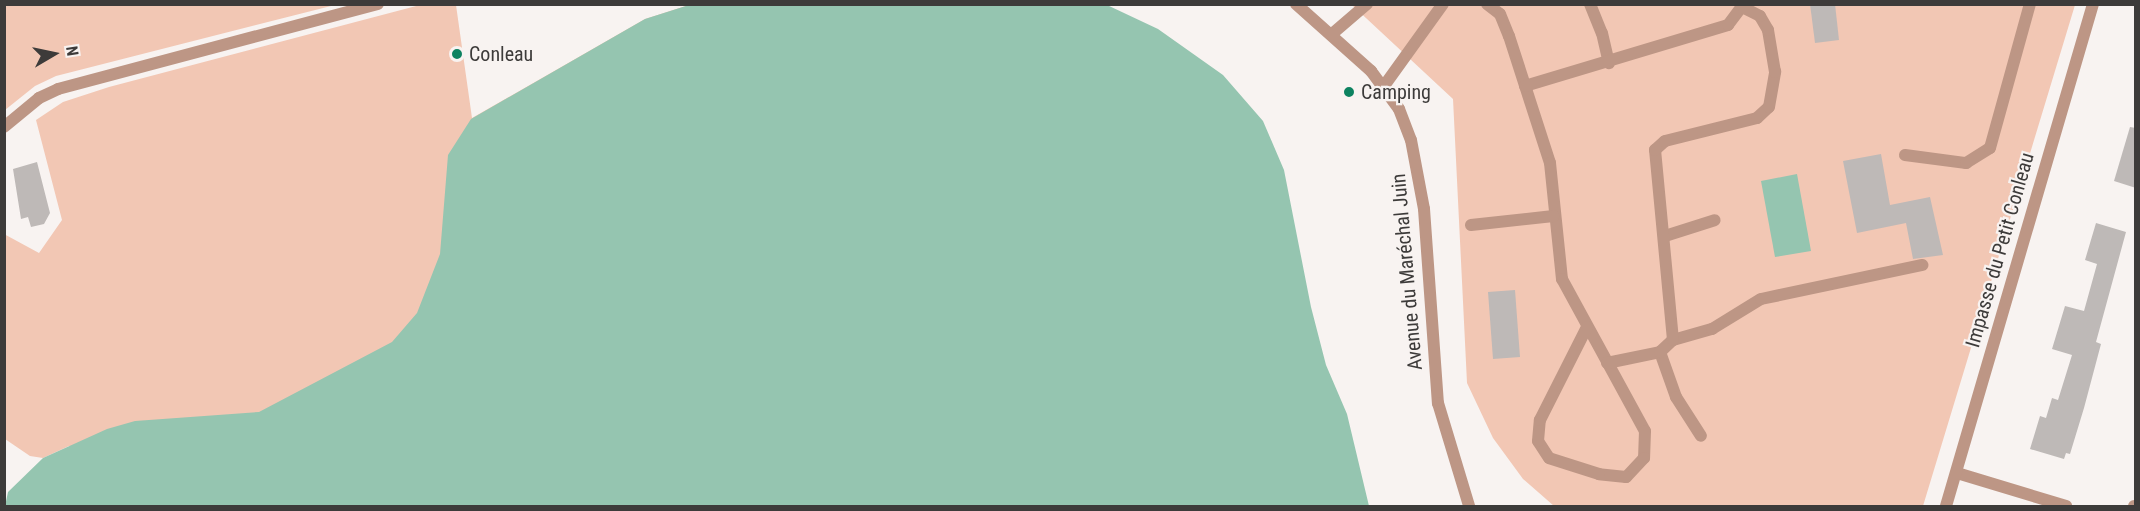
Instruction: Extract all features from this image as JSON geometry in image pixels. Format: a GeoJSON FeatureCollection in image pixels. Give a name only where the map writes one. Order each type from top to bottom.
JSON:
{"type":"FeatureCollection","features":[{"type":"Feature","properties":{"kind":"street"},"geometry":{"type":"LineString","coordinates":[[4,127],[39,98],[58,89],[378,4]]}},
{"type":"Feature","properties":{"kind":"street","name":"Avenue du Maréchal Juin"},"geometry":{"type":"LineString","coordinates":[[1296,4],[1332,34],[1384,86],[1406,125],[1420,177],[1438,403],[1469,507]]}},
{"type":"Feature","properties":{"kind":"street"},"geometry":{"type":"LineString","coordinates":[[1332,34],[1367,4]]}},
{"type":"Feature","properties":{"kind":"street"},"geometry":{"type":"LineString","coordinates":[[1384,86],[1443,4]]}},
{"type":"Feature","properties":{"kind":"street"},"geometry":{"type":"LineString","coordinates":[[1486,4],[1500,14],[1550,163],[1562,279],[1645,431],[1644,458],[1626,477],[1599,474],[1549,458],[1538,441],[1540,420],[1587,327]]}},
{"type":"Feature","properties":{"kind":"street"},"geometry":{"type":"LineString","coordinates":[[1590,4],[1602,33],[1609,63]]}},
{"type":"Feature","properties":{"kind":"street"},"geometry":{"type":"LineString","coordinates":[[1905,155],[1966,163],[1990,148],[2030,4]]}},
{"type":"Feature","properties":{"kind":"street","name":"Impasse du Petit Conleau"},"geometry":{"type":"LineString","coordinates":[[1946,507],[2093,4]]}},
{"type":"Feature","properties":{"kind":"street"},"geometry":{"type":"LineString","coordinates":[[1525,86],[1609,63],[1728,25],[1744,6],[1760,16],[1768,30],[1775,72],[1769,107],[1757,118],[1665,141],[1655,150],[1654,164],[1665,236],[1673,340]]}},
{"type":"Feature","properties":{"kind":"street"},"geometry":{"type":"LineString","coordinates":[[1471,225],[1554,216]]}},
{"type":"Feature","properties":{"kind":"street"},"geometry":{"type":"LineString","coordinates":[[1665,236],[1715,219]]}},
{"type":"Feature","properties":{"kind":"street"},"geometry":{"type":"LineString","coordinates":[[1607,363],[1660,352],[1673,340],[1712,329],[1761,299],[1922,265]]}},
{"type":"Feature","properties":{"kind":"street"},"geometry":{"type":"LineString","coordinates":[[1660,352],[1676,398],[1701,436]]}},
{"type":"Feature","properties":{"kind":"street"},"geometry":{"type":"LineString","coordinates":[[1957,472],[2066,507]]}},
{"type":"Feature","properties":{"kind":"shaded area"},"geometry":{"type":"Polygon","coordinates":[[[5,4],[335,5],[56,76],[35,86],[5,110],[5,4]]]}},
{"type":"Feature","properties":{"kind":"shaded area"},"geometry":{"type":"Polygon","coordinates":[[[420,5],[456,5],[472,118],[645,19],[689,5],[342,459],[69,446],[43,458],[30,456],[5,439],[4,234],[39,253],[62,220],[36,120],[63,102],[109,87],[420,5]]]}},
{"type":"Feature","properties":{"kind":"shaded area"},"geometry":{"type":"Polygon","coordinates":[[[689,5],[1107,5],[1158,29],[1223,75],[1263,121],[1284,170],[1311,307],[1326,365],[1347,414],[1369,506],[5,506],[8,492],[43,458],[107,429],[135,421],[259,412],[392,342],[417,313],[440,254],[448,155],[471,119],[645,19],[689,5]]]}},
{"type":"Feature","properties":{"kind":"shaded area"},"geometry":{"type":"Polygon","coordinates":[[[1352,5],[2075,5],[1923,506],[1554,506],[1523,479],[1493,438],[1467,383],[1453,99],[1352,5]]]}},
{"type":"Feature","properties":{"kind":"shaded area"},"geometry":{"type":"Polygon","coordinates":[[[1797,174],[1811,251],[1775,257],[1761,181],[1797,174]]]}},
{"type":"Feature","properties":{"kind":"building"},"geometry":{"type":"Polygon","coordinates":[[[1810,4],[1835,4],[1839,40],[1815,43],[1810,4]]]}},
{"type":"Feature","properties":{"kind":"building"},"geometry":{"type":"Polygon","coordinates":[[[2130,127],[2136,128],[2136,188],[2114,181],[2130,127]]]}},
{"type":"Feature","properties":{"kind":"building"},"geometry":{"type":"Polygon","coordinates":[[[1881,154],[1890,205],[1930,197],[1943,255],[1913,259],[1906,223],[1857,233],[1843,161],[1881,154]]]}},
{"type":"Feature","properties":{"kind":"building"},"geometry":{"type":"Polygon","coordinates":[[[37,162],[50,213],[44,224],[31,227],[28,217],[21,219],[13,169],[37,162]]]}},
{"type":"Feature","properties":{"kind":"building"},"geometry":{"type":"Polygon","coordinates":[[[2096,223],[2126,232],[2096,342],[2101,344],[2084,408],[2070,454],[2066,453],[2064,459],[2030,449],[2040,416],[2046,418],[2052,398],[2058,400],[2072,355],[2052,349],[2065,306],[2084,311],[2097,264],[2085,260],[2096,223]]]}},
{"type":"Feature","properties":{"kind":"building"},"geometry":{"type":"Polygon","coordinates":[[[1515,290],[1520,357],[1493,359],[1488,292],[1515,290]]]}},
{"type":"Feature","properties":{"kind":"place","name":"Conleau"},"geometry":{"type":"Point","coordinates":[457,54]}},
{"type":"Feature","properties":{"kind":"place","name":"Camping"},"geometry":{"type":"Point","coordinates":[1349,92]}}]}
